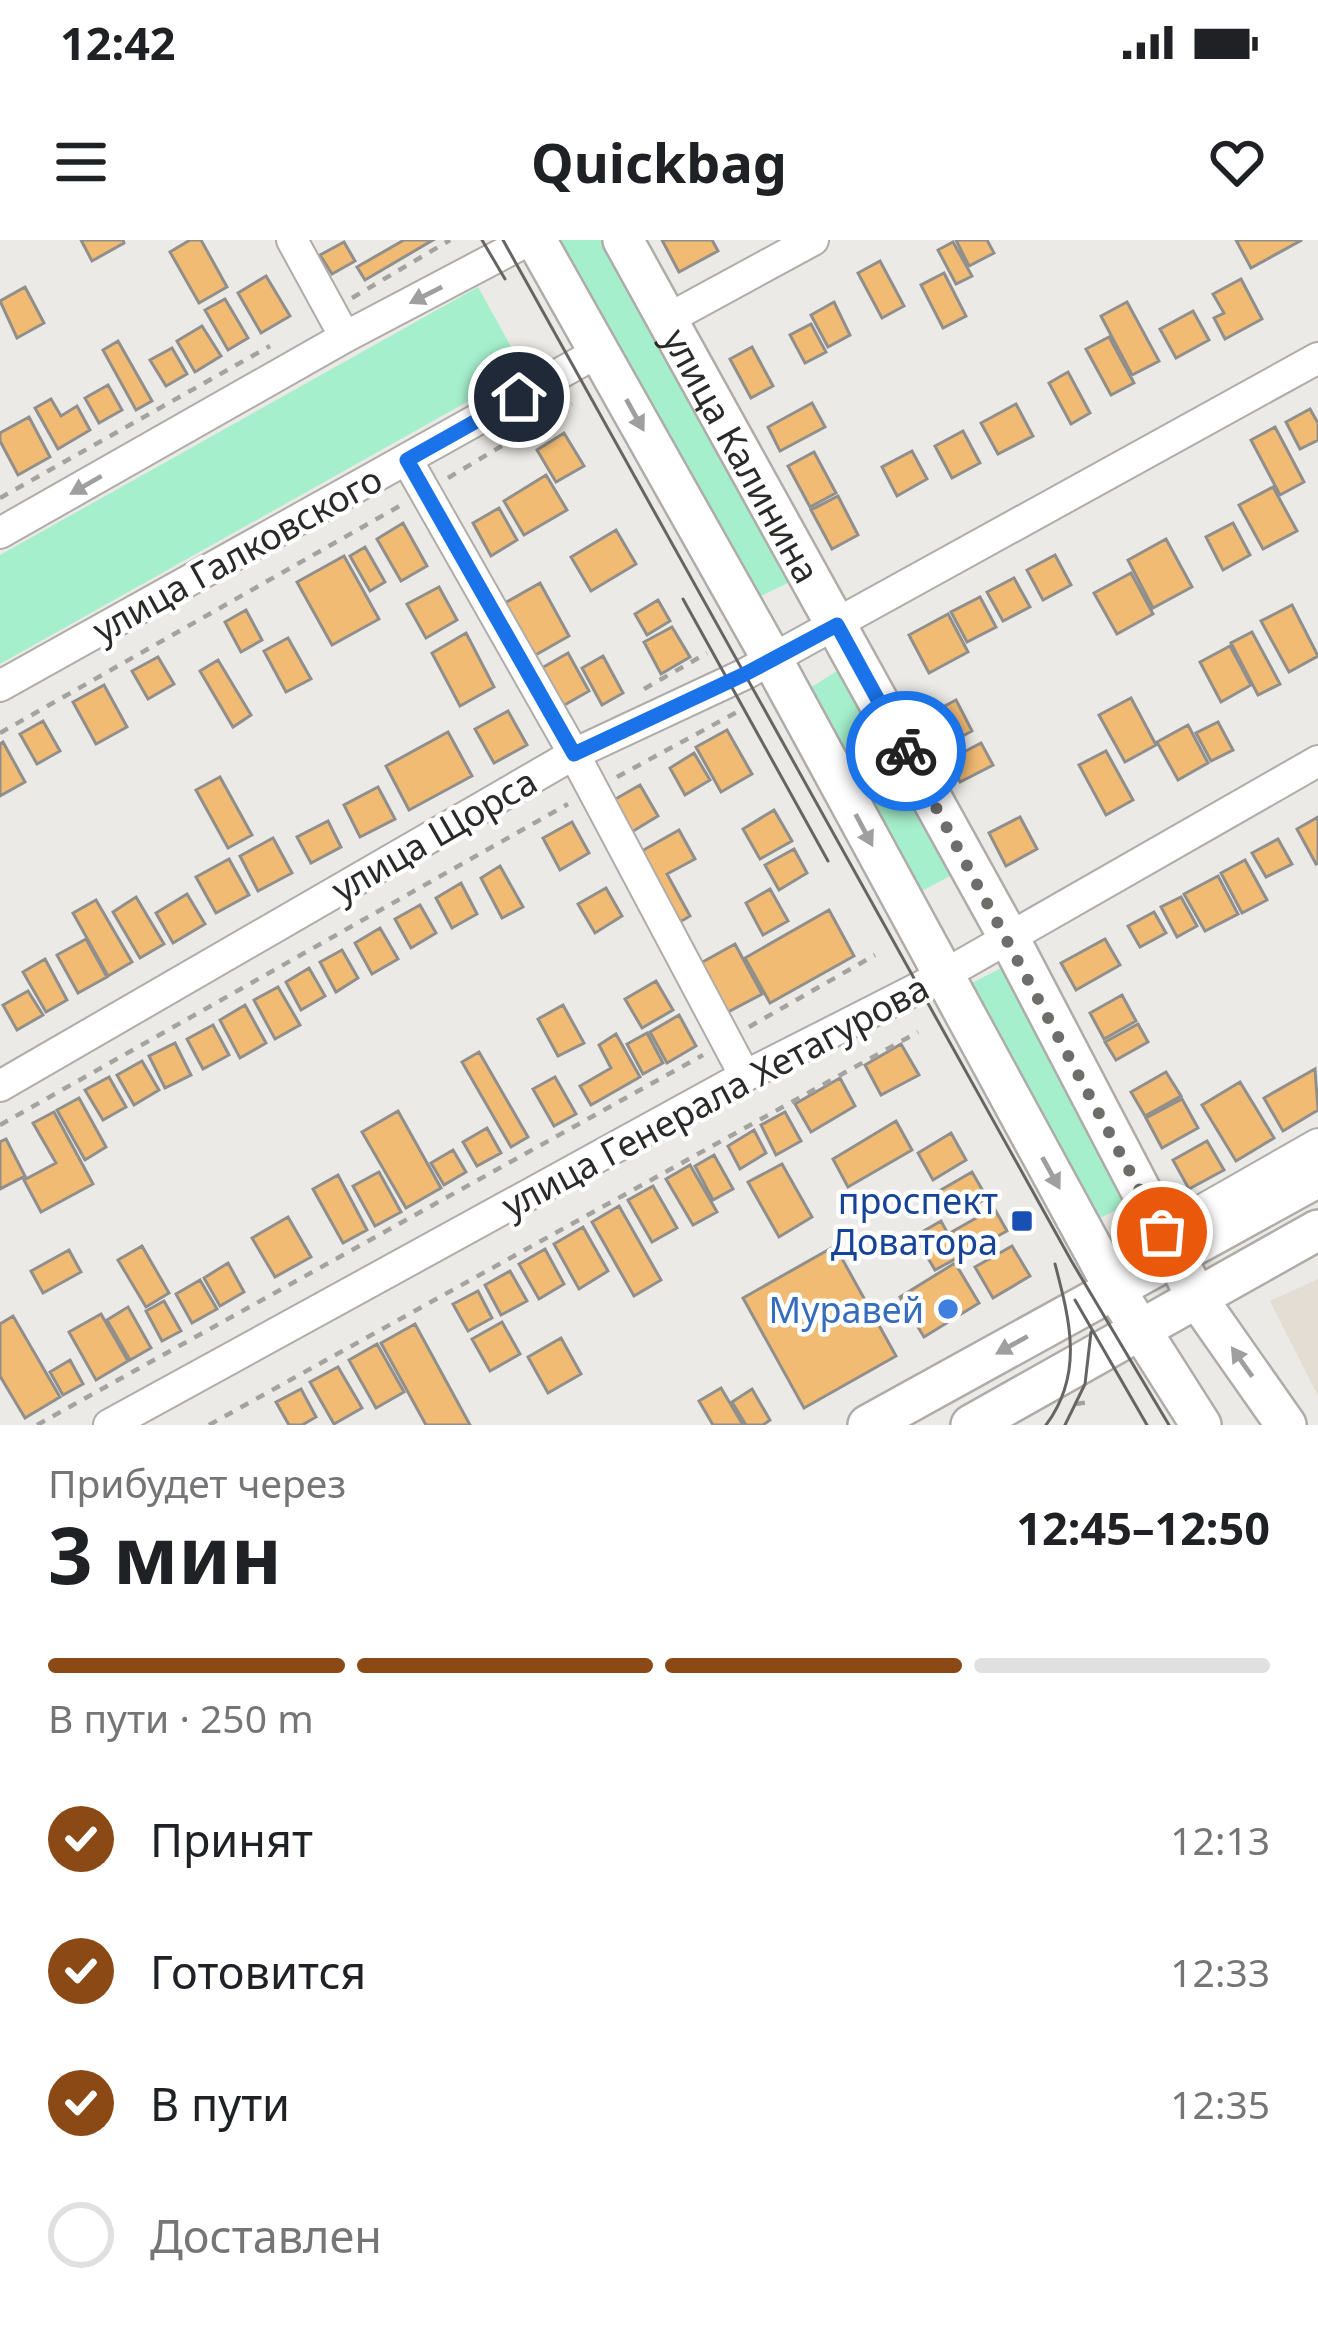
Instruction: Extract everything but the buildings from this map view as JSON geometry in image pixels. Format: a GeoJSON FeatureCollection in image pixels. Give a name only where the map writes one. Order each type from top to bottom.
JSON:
{"type":"FeatureCollection","features":[{"type":"Feature","properties":{"kind":"main road","name":"улица Калинина"},"geometry":{"type":"LineString","coordinates":[[533,240],[772,659],[1114,1288],[1201,1425]]}},
{"type":"Feature","properties":{"kind":"main road","name":"улица Калинина"},"geometry":{"type":"LineString","coordinates":[[623,240],[1009,938],[1187,1249],[1197,1298],[1286,1425]]}},
{"type":"Feature","properties":{"kind":"main road"},"geometry":{"type":"LineString","coordinates":[[868,1425],[1318,1177]]}},
{"type":"Feature","properties":{"kind":"main road"},"geometry":{"type":"LineString","coordinates":[[970,1425],[1318,1230]]}},
{"type":"Feature","properties":{"kind":"street"},"geometry":{"type":"LineString","coordinates":[[292,240],[345,337]]}},
{"type":"Feature","properties":{"kind":"street"},"geometry":{"type":"LineString","coordinates":[[0,533],[345,337],[533,240]]}},
{"type":"Feature","properties":{"kind":"street"},"geometry":{"type":"LineString","coordinates":[[666,320],[813,240]]}},
{"type":"Feature","properties":{"kind":"street","name":"улица Галковского"},"geometry":{"type":"LineString","coordinates":[[0,686],[600,351]]}},
{"type":"Feature","properties":{"kind":"street","name":"улица Щорса"},"geometry":{"type":"LineString","coordinates":[[0,1086],[574,754],[837,625],[1318,358]]}},
{"type":"Feature","properties":{"kind":"street"},"geometry":{"type":"LineString","coordinates":[[407,460],[574,754],[745,1076]]}},
{"type":"Feature","properties":{"kind":"street","name":"улица Генерала Хетагурова"},"geometry":{"type":"LineString","coordinates":[[109,1425],[745,1076],[942,976],[1318,761]]}},
{"type":"Feature","properties":{"kind":"street"},"geometry":{"type":"LineString","coordinates":[[1187,1249],[1204,1209],[1318,1144]]}},
{"type":"Feature","properties":{"kind":"path"},"geometry":{"type":"LineString","coordinates":[[338,306],[450,240]]}},
{"type":"Feature","properties":{"kind":"path"},"geometry":{"type":"LineString","coordinates":[[0,498],[278,341]]}},
{"type":"Feature","properties":{"kind":"path"},"geometry":{"type":"LineString","coordinates":[[449,477],[572,404]]}},
{"type":"Feature","properties":{"kind":"path"},"geometry":{"type":"LineString","coordinates":[[0,734],[413,498]]}},
{"type":"Feature","properties":{"kind":"path"},"geometry":{"type":"LineString","coordinates":[[600,787],[739,711]]}},
{"type":"Feature","properties":{"kind":"path"},"geometry":{"type":"LineString","coordinates":[[0,1126],[582,795]]}},
{"type":"Feature","properties":{"kind":"path"},"geometry":{"type":"LineString","coordinates":[[730,1037],[875,956]]}},
{"type":"Feature","properties":{"kind":"path"},"geometry":{"type":"LineString","coordinates":[[208,1425],[918,1032]]}},
{"type":"Feature","properties":{"kind":"path"},"geometry":{"type":"LineString","coordinates":[[37,1425],[711,1050]]}},
{"type":"Feature","properties":{"kind":"shaded area"},"geometry":{"type":"Polygon","coordinates":[[[1318,1279],[1318,1396],[1270,1301],[1318,1279]]]}},
{"type":"Feature","properties":{"kind":"green space"},"geometry":{"type":"Polygon","coordinates":[[[557,240],[609,240],[796,579],[755,599],[557,240]]]}},
{"type":"Feature","properties":{"kind":"green space"},"geometry":{"type":"Polygon","coordinates":[[[478,287],[524,370],[0,664],[0,555],[478,287]]]}},
{"type":"Feature","properties":{"kind":"green space"},"geometry":{"type":"Polygon","coordinates":[[[840,669],[950,876],[922,891],[810,688],[840,669]]]}},
{"type":"Feature","properties":{"kind":"green space"},"geometry":{"type":"Polygon","coordinates":[[[1003,967],[1129,1204],[1100,1218],[968,985],[1003,967]]]}},
{"type":"Feature","properties":{"kind":"tram line"},"geometry":{"type":"LineString","coordinates":[[482,240],[505,279]]}},
{"type":"Feature","properties":{"kind":"tram line"},"geometry":{"type":"LineString","coordinates":[[503,240],[1072,1262],[1169,1425]]}},
{"type":"Feature","properties":{"kind":"tram line"},"geometry":{"type":"LineString","coordinates":[[683,599],[828,861]]}},
{"type":"Feature","properties":{"kind":"tram line"},"geometry":{"type":"LineString","coordinates":[[1046,1425],[1058,1406],[1070,1367],[1069,1327],[1055,1264]]}},
{"type":"Feature","properties":{"kind":"tram line"},"geometry":{"type":"LineString","coordinates":[[1075,1300],[1147,1425]]}},
{"type":"Feature","properties":{"kind":"tram line"},"geometry":{"type":"LineString","coordinates":[[1065,1425],[1085,1384],[1091,1332]]}},
{"type":"Feature","properties":{"kind":"way so far"},"geometry":{"type":"LineString","coordinates":[[906,751],[1162,1232]]}},
{"type":"Feature","properties":{"kind":"place","name":"проспект Доватора"},"geometry":{"type":"Point","coordinates":[1022,1221]}},
{"type":"Feature","properties":{"kind":"place","name":"Муравей"},"geometry":{"type":"Point","coordinates":[948,1309]}},
{"type":"Feature","properties":{"kind":"route"},"geometry":{"type":"LineString","coordinates":[[519,397],[407,460],[574,754],[837,625],[906,751]]}}]}
